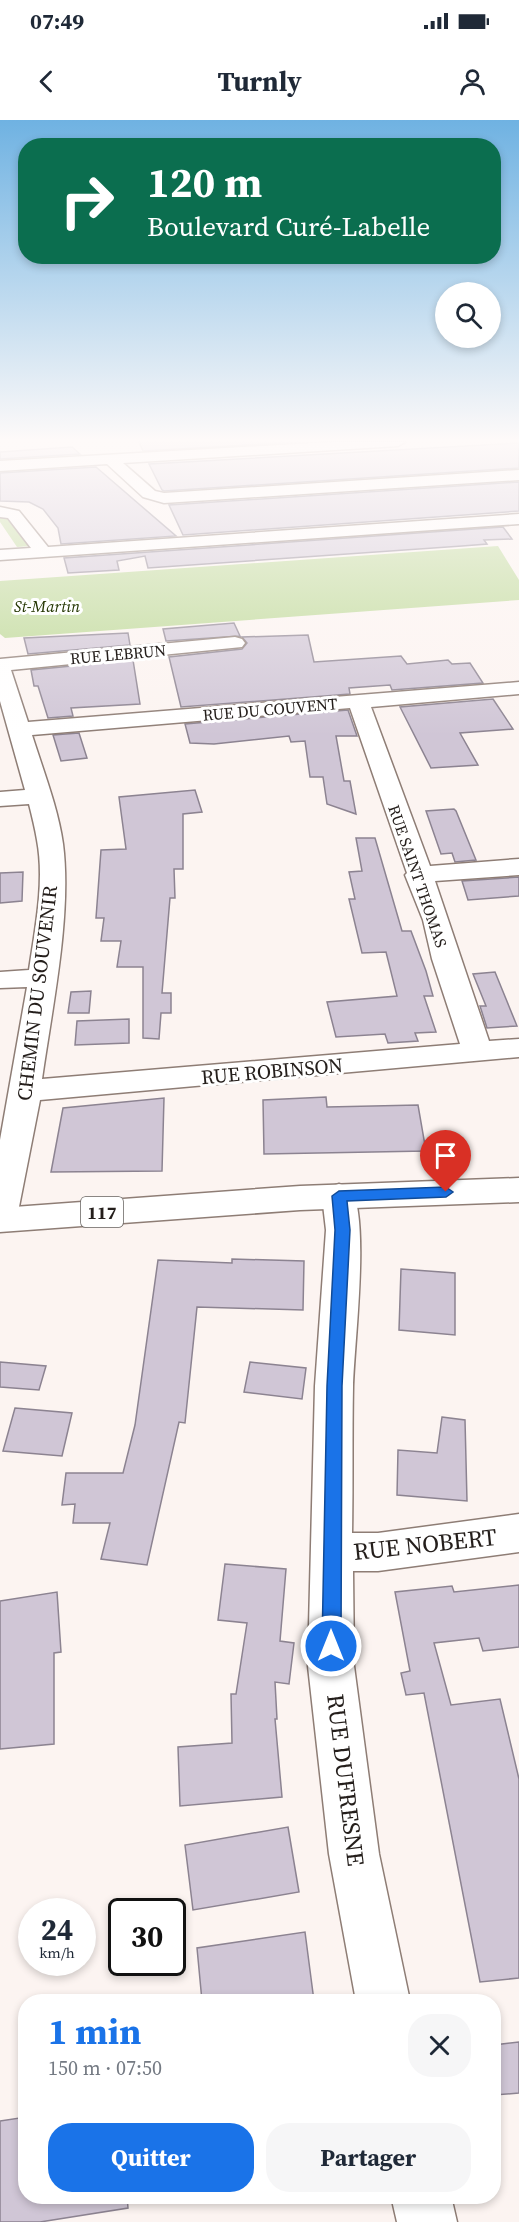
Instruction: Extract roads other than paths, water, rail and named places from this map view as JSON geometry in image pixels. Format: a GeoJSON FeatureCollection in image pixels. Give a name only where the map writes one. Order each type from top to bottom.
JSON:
{"type":"FeatureCollection","features":[{"type":"Feature","properties":{"kind":"street"},"geometry":{"type":"LineString","coordinates":[[34,540],[43,552]]}},
{"type":"Feature","properties":{"kind":"street"},"geometry":{"type":"LineString","coordinates":[[7,550],[43,552],[215,540]]}},
{"type":"Feature","properties":{"kind":"street","name":"RUE LEBRUN"},"geometry":{"type":"LineString","coordinates":[[0,665],[235,643]]}},
{"type":"Feature","properties":{"kind":"street","name":"CHEMIN DU SOUVENIR"},"geometry":{"type":"LineString","coordinates":[[0,665],[37,790],[50,841],[52,863],[43,978],[25,1091],[0,1218]]}},
{"type":"Feature","properties":{"kind":"street","name":"RUE DU COUVENT"},"geometry":{"type":"LineString","coordinates":[[20,729],[519,688]]}},
{"type":"Feature","properties":{"kind":"street","name":"RUE SAINT THOMAS"},"geometry":{"type":"LineString","coordinates":[[358,701],[418,875],[436,920],[446,959],[478,1052]]}},
{"type":"Feature","properties":{"kind":"street"},"geometry":{"type":"LineString","coordinates":[[0,788],[37,790]]}},
{"type":"Feature","properties":{"kind":"street"},"geometry":{"type":"LineString","coordinates":[[0,799],[37,790]]}},
{"type":"Feature","properties":{"kind":"street"},"geometry":{"type":"LineString","coordinates":[[418,875],[519,867]]}},
{"type":"Feature","properties":{"kind":"street"},"geometry":{"type":"LineString","coordinates":[[0,980],[43,978]]}},
{"type":"Feature","properties":{"kind":"street","name":"RUE ROBINSON"},"geometry":{"type":"LineString","coordinates":[[25,1091],[519,1048]]}},
{"type":"Feature","properties":{"kind":"street","name":"117"},"geometry":{"type":"LineString","coordinates":[[0,1218],[339,1196],[519,1190]]}},
{"type":"Feature","properties":{"kind":"street","name":"RUE DUFRESNE"},"geometry":{"type":"LineString","coordinates":[[339,1196],[343,1230],[334,1386],[331,1552],[333,1678],[354,1854],[382,1994]]}},
{"type":"Feature","properties":{"kind":"street","name":"RUE NOBERT"},"geometry":{"type":"LineString","coordinates":[[331,1552],[378,1552],[519,1533]]}},
{"type":"Feature","properties":{"kind":"street"},"geometry":{"type":"LineString","coordinates":[[424,2204],[427,2222]]}},
{"type":"Feature","properties":{"kind":"park label","name":"St-Martin"},"geometry":{"type":"Point","coordinates":[47,606]}}]}
